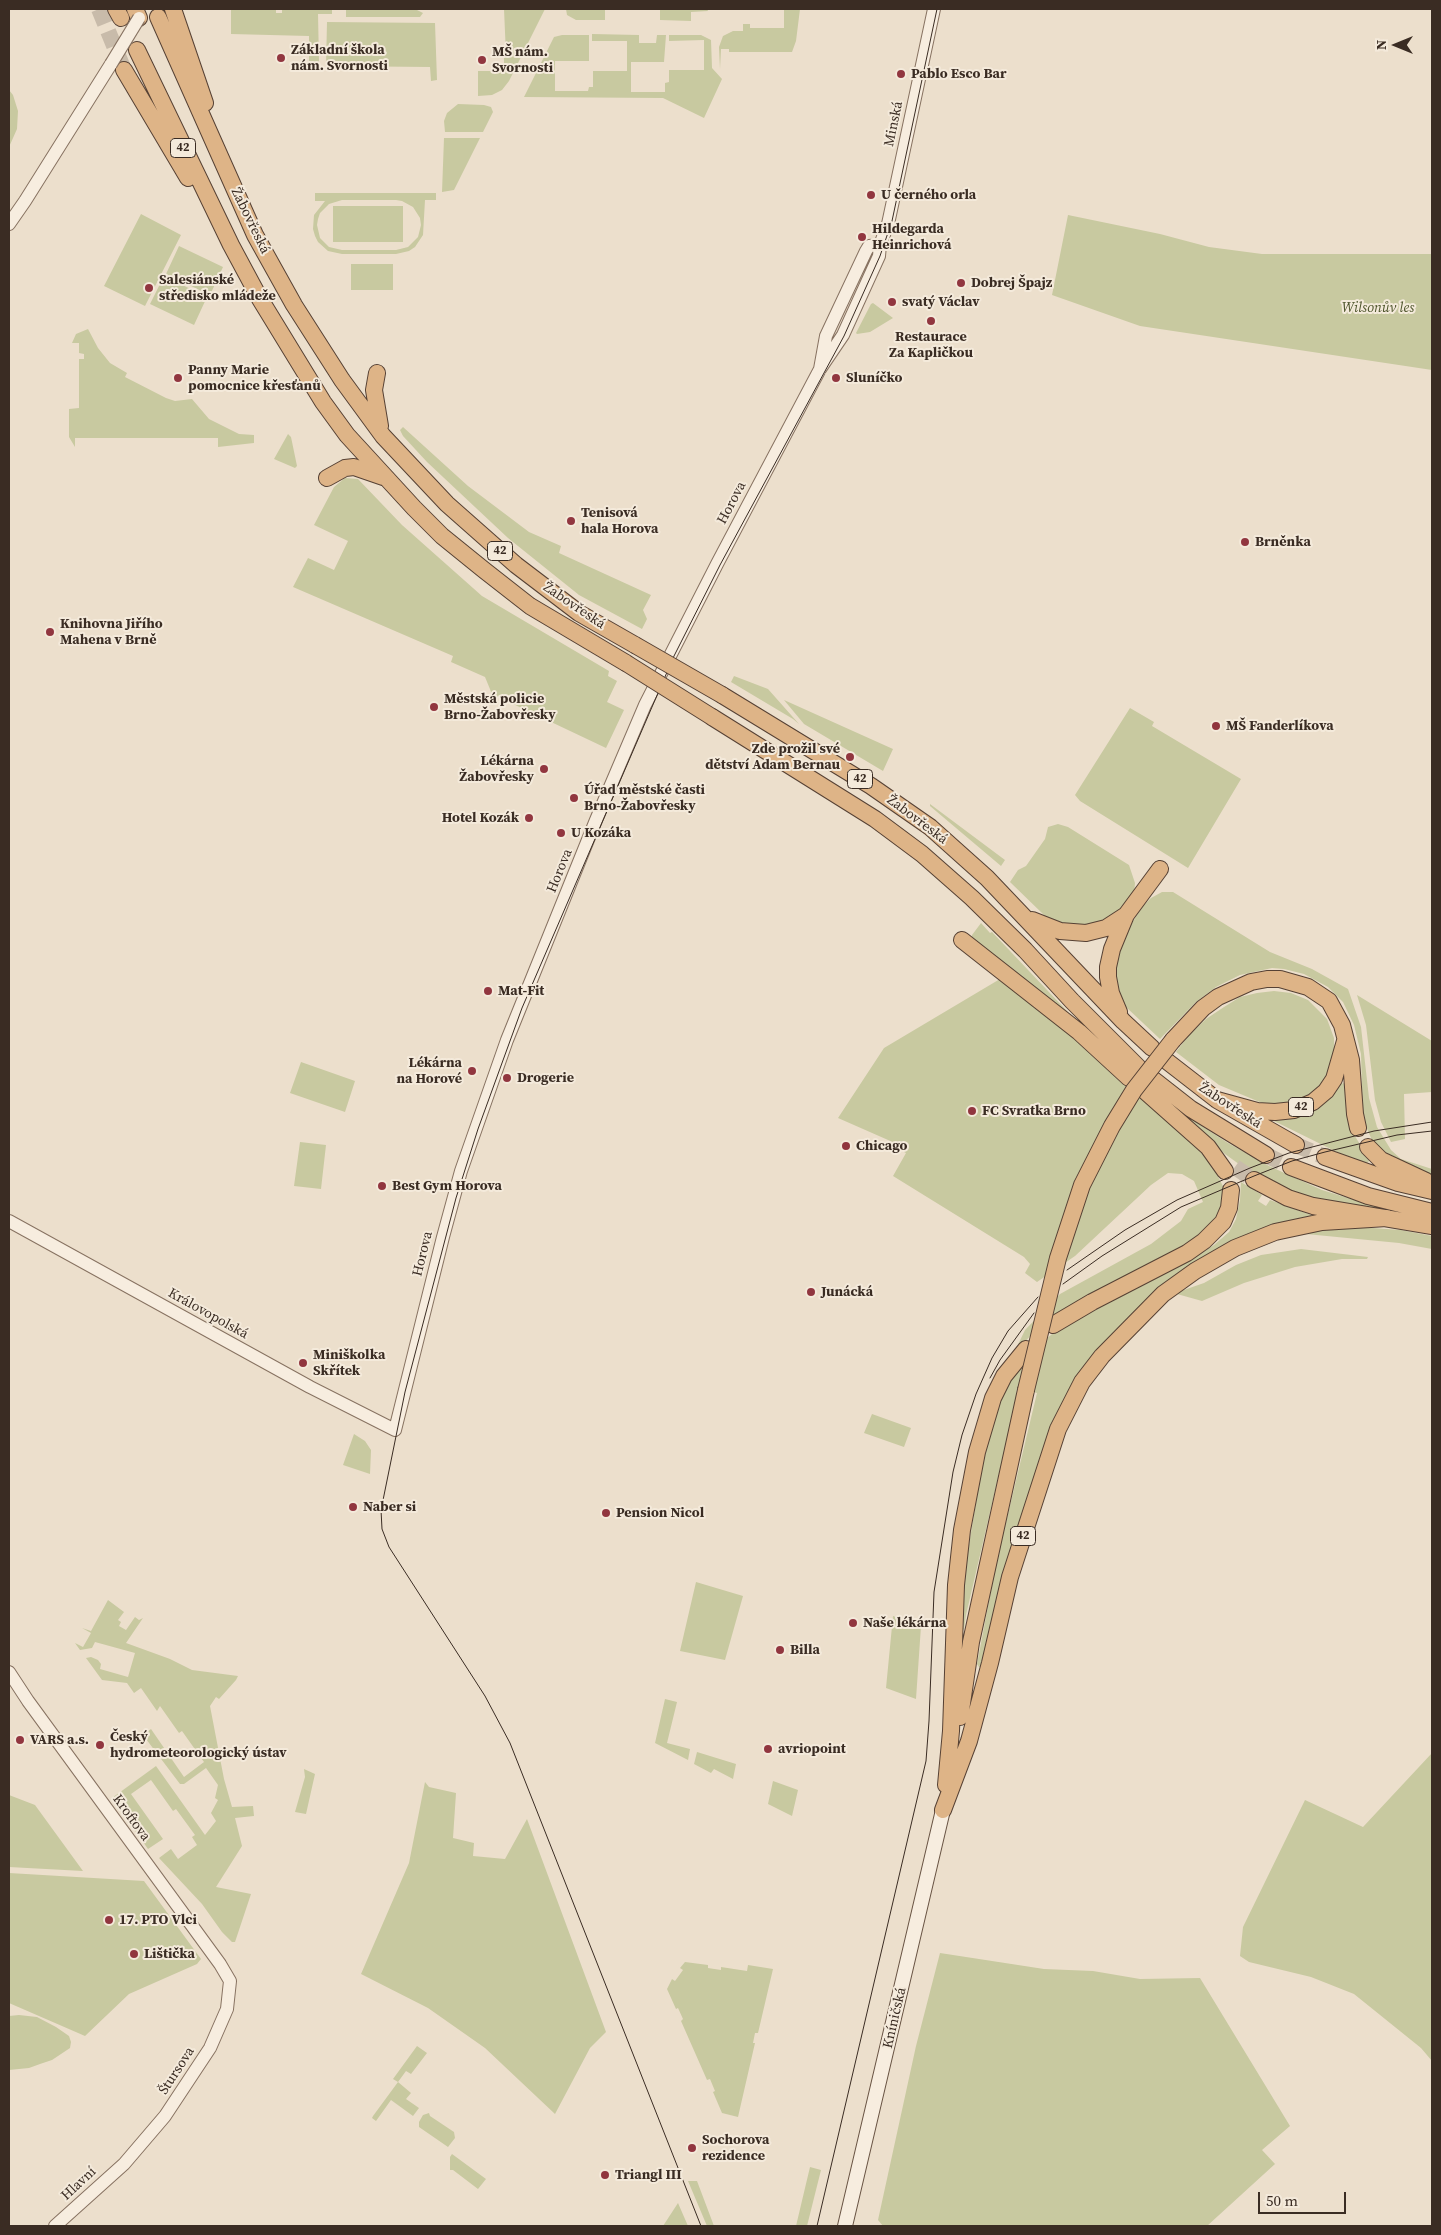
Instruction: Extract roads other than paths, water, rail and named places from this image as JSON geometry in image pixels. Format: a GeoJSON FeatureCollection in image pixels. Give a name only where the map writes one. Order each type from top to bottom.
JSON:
{"type":"FeatureCollection","features":[{"type":"Feature","properties":{"kind":"highway","name":"42"},"geometry":{"type":"LineString","coordinates":[[173,9],[202,90],[224,167]]}},
{"type":"Feature","properties":{"kind":"highway","name":"Žabovřeská"},"geometry":{"type":"LineString","coordinates":[[144,13],[224,167],[255,236],[294,305],[342,380],[383,436],[447,504],[516,565],[580,613],[722,695],[871,786],[930,827],[987,878],[1123,1021],[1152,1048]]}},
{"type":"Feature","properties":{"kind":"highway","name":"Žabovřeská"},"geometry":{"type":"LineString","coordinates":[[137,50],[231,245],[278,330],[323,402],[348,435],[387,479],[442,536],[530,606],[626,663],[875,819],[922,854],[996,922],[1072,1001],[1134,1072],[1111,1059]]}},
{"type":"Feature","properties":{"kind":"highway","name":"42"},"geometry":{"type":"LineString","coordinates":[[118,67],[231,245]]}},
{"type":"Feature","properties":{"kind":"highway"},"geometry":{"type":"LineString","coordinates":[[377,373],[374,397],[383,436]]}},
{"type":"Feature","properties":{"kind":"highway"},"geometry":{"type":"LineString","coordinates":[[327,478],[345,468],[354,468],[387,479]]}},
{"type":"Feature","properties":{"kind":"highway"},"geometry":{"type":"LineString","coordinates":[[1123,1021],[1111,993],[1108,968],[1112,949],[1126,915],[1160,869]]}},
{"type":"Feature","properties":{"kind":"highway"},"geometry":{"type":"LineString","coordinates":[[1026,917],[1060,931],[1086,933],[1106,928],[1126,915]]}},
{"type":"Feature","properties":{"kind":"highway"},"geometry":{"type":"LineString","coordinates":[[962,940],[1111,1059]]}},
{"type":"Feature","properties":{"kind":"highway","name":"42"},"geometry":{"type":"LineString","coordinates":[[943,1810],[956,1751],[971,1642],[1026,1390],[1062,1242],[1082,1185],[1129,1097],[1173,1040],[1203,1008],[1218,997],[1251,982],[1267,979],[1295,983],[1320,994],[1329,1001],[1336,1011],[1351,1060],[1355,1114],[1358,1128]]}},
{"type":"Feature","properties":{"kind":"highway","name":"42"},"geometry":{"type":"LineString","coordinates":[[1072,1001],[1111,1059]]}},
{"type":"Feature","properties":{"kind":"highway","name":"42"},"geometry":{"type":"LineString","coordinates":[[1217,1100],[1257,1111],[1275,1112],[1294,1110],[1313,1102],[1326,1091],[1334,1078],[1345,1039]]}},
{"type":"Feature","properties":{"kind":"highway","name":"Žabovřeská"},"geometry":{"type":"LineString","coordinates":[[1168,1062],[1217,1100],[1296,1145]]}},
{"type":"Feature","properties":{"kind":"highway","name":"Žabovřeská"},"geometry":{"type":"LineString","coordinates":[[1230,1169],[1150,1086],[1266,1155]]}},
{"type":"Feature","properties":{"kind":"highway"},"geometry":{"type":"LineString","coordinates":[[1368,1146],[1380,1160],[1432,1184]]}},
{"type":"Feature","properties":{"kind":"highway"},"geometry":{"type":"LineString","coordinates":[[1325,1157],[1398,1182],[1432,1191]]}},
{"type":"Feature","properties":{"kind":"highway"},"geometry":{"type":"LineString","coordinates":[[1291,1167],[1368,1196],[1432,1212]]}},
{"type":"Feature","properties":{"kind":"highway","name":"42"},"geometry":{"type":"LineString","coordinates":[[1254,1180],[1271,1190],[1300,1202],[1432,1226]]}},
{"type":"Feature","properties":{"kind":"highway"},"geometry":{"type":"LineString","coordinates":[[1053,1325],[1086,1305],[1186,1253],[1204,1241],[1222,1222],[1229,1208],[1231,1190]]}},
{"type":"Feature","properties":{"kind":"highway","name":"42"},"geometry":{"type":"LineString","coordinates":[[943,1810],[969,1741],[1010,1577],[1058,1429],[1071,1400],[1097,1362],[1132,1323],[1163,1294],[1195,1271],[1235,1248],[1275,1232],[1306,1225],[1341,1220],[1387,1218]]}},
{"type":"Feature","properties":{"kind":"highway"},"geometry":{"type":"LineString","coordinates":[[943,1810],[950,1740],[956,1585],[968,1501],[982,1428],[993,1398],[1004,1376],[1026,1349]]}},
{"type":"Feature","properties":{"kind":"main road","name":"Kníničská"},"geometry":{"type":"LineString","coordinates":[[845,2226],[943,1810]]}},
{"type":"Feature","properties":{"kind":"street","name":"Minská"},"geometry":{"type":"LineString","coordinates":[[832,355],[843,336],[880,256],[880,245],[888,224],[934,9]]}},
{"type":"Feature","properties":{"kind":"street"},"geometry":{"type":"LineString","coordinates":[[9,224],[118,67],[144,13]]}},
{"type":"Feature","properties":{"kind":"street"},"geometry":{"type":"LineString","coordinates":[[820,369],[826,336],[866,250],[869,246],[880,245]]}},
{"type":"Feature","properties":{"kind":"street","name":"Horova"},"geometry":{"type":"LineString","coordinates":[[395,1430],[442,1236],[461,1171],[525,993],[645,705],[820,369],[832,355]]}},
{"type":"Feature","properties":{"kind":"street","name":"Královopolská"},"geometry":{"type":"LineString","coordinates":[[9,1221],[310,1387],[395,1430]]}},
{"type":"Feature","properties":{"kind":"street","name":"Kroftova"},"geometry":{"type":"LineString","coordinates":[[9,1672],[28,1701],[220,1964],[230,1981]]}},
{"type":"Feature","properties":{"kind":"street","name":"Štursova"},"geometry":{"type":"LineString","coordinates":[[124,2164],[165,2116],[210,2048],[227,2009],[230,1981]]}},
{"type":"Feature","properties":{"kind":"street","name":"Hlavní"},"geometry":{"type":"LineString","coordinates":[[55,2226],[124,2164]]}},
{"type":"Feature","properties":{"kind":"tunnel"},"geometry":{"type":"LineString","coordinates":[[99,9],[124,70]]}},
{"type":"Feature","properties":{"kind":"tunnel"},"geometry":{"type":"LineString","coordinates":[[1296,1145],[1325,1157]]}},
{"type":"Feature","properties":{"kind":"tunnel"},"geometry":{"type":"LineString","coordinates":[[1266,1155],[1291,1167]]}},
{"type":"Feature","properties":{"kind":"tunnel"},"geometry":{"type":"LineString","coordinates":[[1235,1167],[1254,1180]]}},
{"type":"Feature","properties":{"kind":"tram line"},"geometry":{"type":"LineString","coordinates":[[701,2226],[510,1743],[485,1696],[389,1547],[382,1529],[381,1510],[405,1392],[456,1198],[478,1129],[522,1008],[674,656],[720,565],[844,336],[880,256],[892,221],[937,9]]}},
{"type":"Feature","properties":{"kind":"tram line"},"geometry":{"type":"LineString","coordinates":[[1067,1270],[1125,1230],[1177,1200],[1250,1168],[1289,1153],[1374,1131],[1432,1122]]}},
{"type":"Feature","properties":{"kind":"tram line"},"geometry":{"type":"LineString","coordinates":[[1063,1284],[1102,1256],[1181,1207],[1254,1176],[1292,1161],[1325,1152],[1397,1135],[1432,1131]]}},
{"type":"Feature","properties":{"kind":"tram line"},"geometry":{"type":"LineString","coordinates":[[817,2226],[926,1761],[934,1592],[953,1472],[962,1435],[976,1394],[992,1358],[1008,1331],[1038,1297]]}},
{"type":"Feature","properties":{"kind":"tram line"},"geometry":{"type":"LineString","coordinates":[[990,1378],[1000,1360],[1034,1313]]}},
{"type":"Feature","properties":{"kind":"place","name":"Základní škola nám. Svornosti"},"geometry":{"type":"Point","coordinates":[281,58]}},
{"type":"Feature","properties":{"kind":"place","name":"MŠ nám. Svornosti"},"geometry":{"type":"Point","coordinates":[482,60]}},
{"type":"Feature","properties":{"kind":"place","name":"Pablo Esco Bar"},"geometry":{"type":"Point","coordinates":[901,74]}},
{"type":"Feature","properties":{"kind":"place","name":"U černého orla"},"geometry":{"type":"Point","coordinates":[871,195]}},
{"type":"Feature","properties":{"kind":"place","name":"Hildegarda Heinrichová"},"geometry":{"type":"Point","coordinates":[862,237]}},
{"type":"Feature","properties":{"kind":"place","name":"Dobrej Špajz"},"geometry":{"type":"Point","coordinates":[961,283]}},
{"type":"Feature","properties":{"kind":"place","name":"Salesiánské středisko mládeže"},"geometry":{"type":"Point","coordinates":[149,288]}},
{"type":"Feature","properties":{"kind":"place","name":"svatý Václav"},"geometry":{"type":"Point","coordinates":[892,302]}},
{"type":"Feature","properties":{"kind":"place","name":"Restaurace Za Kapličkou"},"geometry":{"type":"Point","coordinates":[931,321]}},
{"type":"Feature","properties":{"kind":"place","name":"Panny Marie pomocnice křesťanů"},"geometry":{"type":"Point","coordinates":[178,378]}},
{"type":"Feature","properties":{"kind":"place","name":"Sluníčko"},"geometry":{"type":"Point","coordinates":[836,378]}},
{"type":"Feature","properties":{"kind":"place","name":"Tenisová hala Horova"},"geometry":{"type":"Point","coordinates":[571,521]}},
{"type":"Feature","properties":{"kind":"place","name":"Brněnka"},"geometry":{"type":"Point","coordinates":[1245,542]}},
{"type":"Feature","properties":{"kind":"place","name":"Knihovna Jiřího Mahena v Brně"},"geometry":{"type":"Point","coordinates":[50,632]}},
{"type":"Feature","properties":{"kind":"place","name":"Městská policie Brno-Žabovřesky"},"geometry":{"type":"Point","coordinates":[434,707]}},
{"type":"Feature","properties":{"kind":"place","name":"MŠ Fanderlíkova"},"geometry":{"type":"Point","coordinates":[1216,726]}},
{"type":"Feature","properties":{"kind":"place","name":"Zde prožil své dětství Adam Bernau"},"geometry":{"type":"Point","coordinates":[850,757]}},
{"type":"Feature","properties":{"kind":"place","name":"Lékárna Žabovřesky"},"geometry":{"type":"Point","coordinates":[544,769]}},
{"type":"Feature","properties":{"kind":"place","name":"Úřad městské časti Brno-Žabovřesky"},"geometry":{"type":"Point","coordinates":[574,798]}},
{"type":"Feature","properties":{"kind":"place","name":"Hotel Kozák"},"geometry":{"type":"Point","coordinates":[529,818]}},
{"type":"Feature","properties":{"kind":"place","name":"U Kozáka"},"geometry":{"type":"Point","coordinates":[561,833]}},
{"type":"Feature","properties":{"kind":"place","name":"Mat-Fit"},"geometry":{"type":"Point","coordinates":[488,991]}},
{"type":"Feature","properties":{"kind":"place","name":"Lékárna na Horové"},"geometry":{"type":"Point","coordinates":[472,1071]}},
{"type":"Feature","properties":{"kind":"place","name":"Drogerie"},"geometry":{"type":"Point","coordinates":[507,1078]}},
{"type":"Feature","properties":{"kind":"place","name":"FC Svratka Brno"},"geometry":{"type":"Point","coordinates":[972,1111]}},
{"type":"Feature","properties":{"kind":"place","name":"Chicago"},"geometry":{"type":"Point","coordinates":[846,1146]}},
{"type":"Feature","properties":{"kind":"place","name":"Best Gym Horova"},"geometry":{"type":"Point","coordinates":[382,1186]}},
{"type":"Feature","properties":{"kind":"place","name":"Junácká"},"geometry":{"type":"Point","coordinates":[811,1292]}},
{"type":"Feature","properties":{"kind":"place","name":"Miniškolka Skřítek"},"geometry":{"type":"Point","coordinates":[303,1363]}},
{"type":"Feature","properties":{"kind":"place","name":"Naber si"},"geometry":{"type":"Point","coordinates":[353,1507]}},
{"type":"Feature","properties":{"kind":"place","name":"Pension Nicol"},"geometry":{"type":"Point","coordinates":[606,1513]}},
{"type":"Feature","properties":{"kind":"place","name":"Naše lékárna"},"geometry":{"type":"Point","coordinates":[853,1623]}},
{"type":"Feature","properties":{"kind":"place","name":"Billa"},"geometry":{"type":"Point","coordinates":[780,1650]}},
{"type":"Feature","properties":{"kind":"place","name":"VARS a.s."},"geometry":{"type":"Point","coordinates":[20,1740]}},
{"type":"Feature","properties":{"kind":"place","name":"Český hydrometeorologický ústav"},"geometry":{"type":"Point","coordinates":[100,1745]}},
{"type":"Feature","properties":{"kind":"place","name":"avriopoint"},"geometry":{"type":"Point","coordinates":[768,1749]}},
{"type":"Feature","properties":{"kind":"place","name":"17. PTO Vlci"},"geometry":{"type":"Point","coordinates":[109,1920]}},
{"type":"Feature","properties":{"kind":"place","name":"Lištička"},"geometry":{"type":"Point","coordinates":[134,1954]}},
{"type":"Feature","properties":{"kind":"place","name":"Sochorova rezidence"},"geometry":{"type":"Point","coordinates":[692,2148]}},
{"type":"Feature","properties":{"kind":"place","name":"Triangl III"},"geometry":{"type":"Point","coordinates":[605,2175]}},
{"type":"Feature","properties":{"kind":"park label","name":"Wilsonův les"},"geometry":{"type":"Point","coordinates":[1378,308]}}]}
